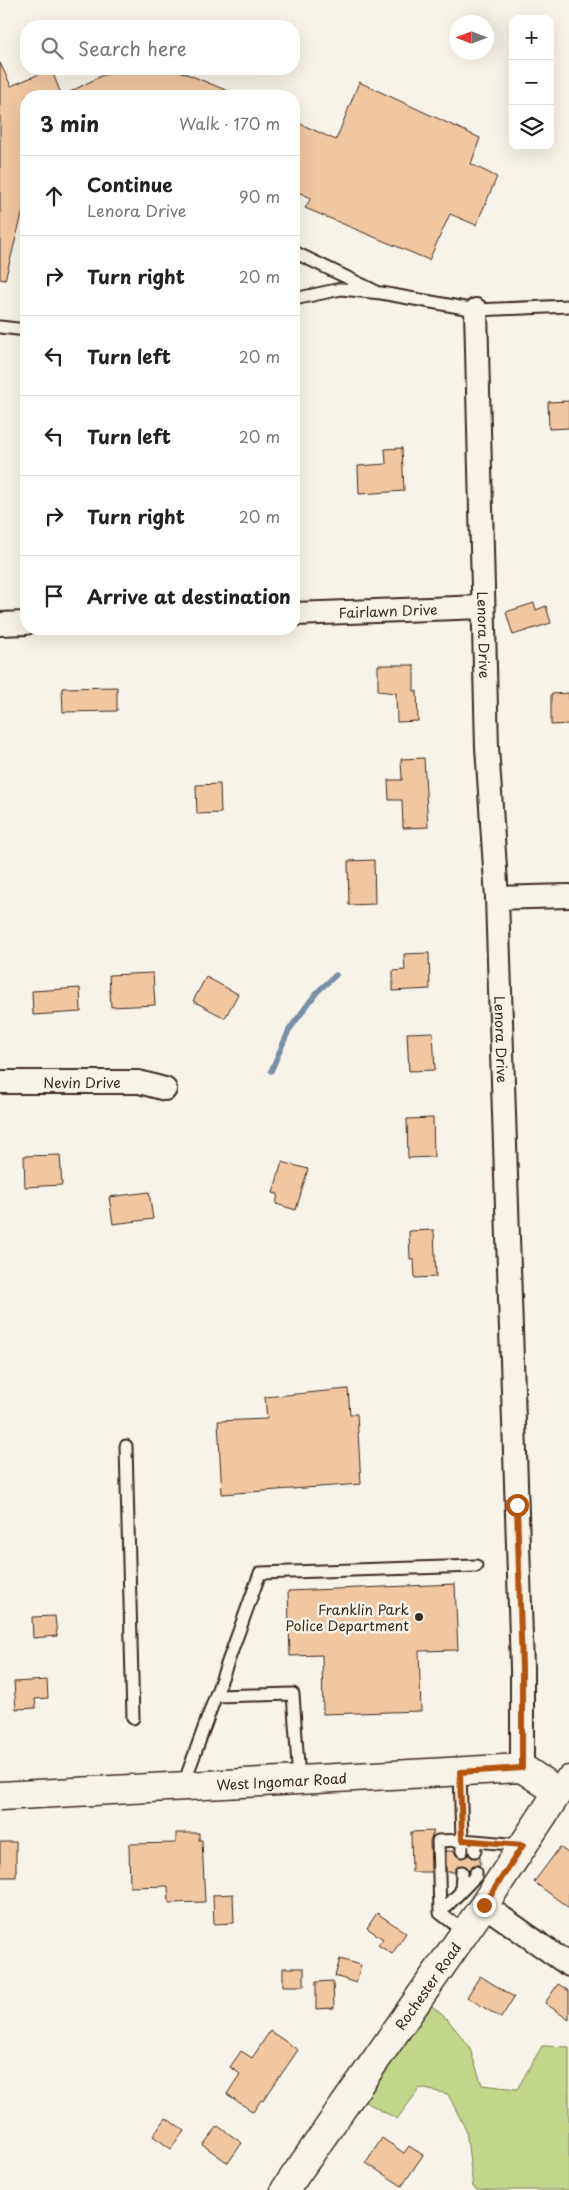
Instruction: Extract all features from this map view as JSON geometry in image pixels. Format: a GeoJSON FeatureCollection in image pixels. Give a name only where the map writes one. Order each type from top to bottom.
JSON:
{"type":"FeatureCollection","features":[{"type":"Feature","properties":{"kind":"street","name":"Lenora Drive"},"geometry":{"type":"LineString","coordinates":[[476,310],[487,747],[497,898],[522,1659],[522,1768]]}},
{"type":"Feature","properties":{"kind":"street","name":"Fairlawn Drive"},"geometry":{"type":"LineString","coordinates":[[300,614],[483,607]]}},
{"type":"Feature","properties":{"kind":"street"},"geometry":{"type":"LineString","coordinates":[[0,624],[20,624]]}},
{"type":"Feature","properties":{"kind":"street"},"geometry":{"type":"LineString","coordinates":[[497,898],[569,896]]}},
{"type":"Feature","properties":{"kind":"street","name":"Nevin Drive"},"geometry":{"type":"LineString","coordinates":[[0,1082],[139,1082],[165,1089]]}},
{"type":"Feature","properties":{"kind":"street"},"geometry":{"type":"LineString","coordinates":[[522,1768],[563,1786]]}},
{"type":"Feature","properties":{"kind":"street","name":"West Ingomar Road"},"geometry":{"type":"LineString","coordinates":[[0,1796],[522,1768]]}},
{"type":"Feature","properties":{"kind":"street","name":"Rochester Road"},"geometry":{"type":"LineString","coordinates":[[285,2190],[465,1932],[472,1898],[523,1845],[563,1786]]}},
{"type":"Feature","properties":{"kind":"street"},"geometry":{"type":"LineString","coordinates":[[472,1898],[569,1965]]}},
{"type":"Feature","properties":{"kind":"lane"},"geometry":{"type":"LineString","coordinates":[[300,255],[381,294]]}},
{"type":"Feature","properties":{"kind":"lane"},"geometry":{"type":"LineString","coordinates":[[300,298],[341,289],[476,310],[569,306]]}},
{"type":"Feature","properties":{"kind":"lane"},"geometry":{"type":"LineString","coordinates":[[0,327],[20,329]]}},
{"type":"Feature","properties":{"kind":"lane"},"geometry":{"type":"LineString","coordinates":[[126,1446],[133,1718]]}},
{"type":"Feature","properties":{"kind":"lane"},"geometry":{"type":"LineString","coordinates":[[183,1786],[260,1573],[476,1566]]}},
{"type":"Feature","properties":{"kind":"lane"},"geometry":{"type":"LineString","coordinates":[[216,1696],[293,1694],[299,1780]]}},
{"type":"Feature","properties":{"kind":"lane"},"geometry":{"type":"LineString","coordinates":[[460,1772],[462,1846]]}},
{"type":"Feature","properties":{"kind":"lane"},"geometry":{"type":"LineString","coordinates":[[465,1932],[440,1912],[438,1841],[462,1846],[523,1845]]}},
{"type":"Feature","properties":{"kind":"lane"},"geometry":{"type":"LineString","coordinates":[[462,1872],[472,1898]]}},
{"type":"Feature","properties":{"kind":"lane"},"geometry":{"type":"LineString","coordinates":[[472,1898],[476,1872]]}},
{"type":"Feature","properties":{"kind":"lane"},"geometry":{"type":"LineString","coordinates":[[440,1912],[472,1898]]}},
{"type":"Feature","properties":{"kind":"green space"},"geometry":{"type":"Polygon","coordinates":[[[427,2002],[447,2019],[469,2046],[482,2085],[517,2089],[542,2046],[569,2047],[569,2190],[477,2190],[473,2187],[466,2130],[448,2094],[420,2088],[397,2119],[360,2099],[427,2002]]]}},
{"type":"Feature","properties":{"kind":"building"},"geometry":{"type":"Polygon","coordinates":[[[0,63],[11,86],[37,75],[53,75],[60,90],[20,90],[20,222],[5,280],[0,279],[0,63]]]}},
{"type":"Feature","properties":{"kind":"building"},"geometry":{"type":"Polygon","coordinates":[[[103,75],[189,75],[226,90],[74,90],[103,75]]]}},
{"type":"Feature","properties":{"kind":"building"},"geometry":{"type":"Polygon","coordinates":[[[359,82],[480,138],[471,164],[497,177],[476,225],[450,214],[429,260],[305,208],[311,198],[300,193],[300,124],[336,140],[359,82]]]}},
{"type":"Feature","properties":{"kind":"building"},"geometry":{"type":"Polygon","coordinates":[[[569,401],[569,428],[549,429],[548,402],[569,401]]]}},
{"type":"Feature","properties":{"kind":"building"},"geometry":{"type":"Polygon","coordinates":[[[402,448],[404,491],[359,494],[358,466],[386,464],[385,449],[402,448]]]}},
{"type":"Feature","properties":{"kind":"building"},"geometry":{"type":"Polygon","coordinates":[[[534,603],[536,610],[546,606],[551,623],[513,635],[506,612],[534,603]]]}},
{"type":"Feature","properties":{"kind":"building"},"geometry":{"type":"Polygon","coordinates":[[[378,665],[414,665],[414,691],[417,691],[418,721],[397,722],[396,693],[378,691],[378,665]]]}},
{"type":"Feature","properties":{"kind":"building"},"geometry":{"type":"Polygon","coordinates":[[[117,687],[117,711],[63,712],[62,688],[117,687]]]}},
{"type":"Feature","properties":{"kind":"building"},"geometry":{"type":"Polygon","coordinates":[[[569,693],[569,724],[551,725],[551,694],[569,693]]]}},
{"type":"Feature","properties":{"kind":"building"},"geometry":{"type":"Polygon","coordinates":[[[424,758],[428,827],[403,828],[402,800],[389,800],[388,780],[402,780],[401,759],[424,758]]]}},
{"type":"Feature","properties":{"kind":"building"},"geometry":{"type":"Polygon","coordinates":[[[220,784],[221,813],[197,814],[196,785],[220,784]]]}},
{"type":"Feature","properties":{"kind":"building"},"geometry":{"type":"Polygon","coordinates":[[[374,860],[375,904],[349,905],[348,861],[374,860]]]}},
{"type":"Feature","properties":{"kind":"building"},"geometry":{"type":"Polygon","coordinates":[[[429,953],[430,989],[393,991],[393,971],[405,970],[404,954],[429,953]]]}},
{"type":"Feature","properties":{"kind":"building"},"geometry":{"type":"Polygon","coordinates":[[[153,973],[155,1005],[111,1007],[109,975],[153,973]]]}},
{"type":"Feature","properties":{"kind":"building"},"geometry":{"type":"Polygon","coordinates":[[[206,977],[238,994],[225,1018],[193,1001],[206,977]]]}},
{"type":"Feature","properties":{"kind":"building"},"geometry":{"type":"Polygon","coordinates":[[[80,988],[81,1012],[33,1015],[32,991],[80,988]]]}},
{"type":"Feature","properties":{"kind":"building"},"geometry":{"type":"Polygon","coordinates":[[[433,1032],[435,1070],[409,1071],[407,1033],[433,1032]]]}},
{"type":"Feature","properties":{"kind":"building"},"geometry":{"type":"Polygon","coordinates":[[[433,1118],[434,1157],[408,1158],[407,1119],[433,1118]]]}},
{"type":"Feature","properties":{"kind":"building"},"geometry":{"type":"Polygon","coordinates":[[[60,1155],[62,1185],[25,1187],[24,1156],[60,1155]]]}},
{"type":"Feature","properties":{"kind":"building"},"geometry":{"type":"Polygon","coordinates":[[[282,1162],[308,1169],[296,1210],[276,1204],[278,1194],[273,1193],[282,1162]]]}},
{"type":"Feature","properties":{"kind":"building"},"geometry":{"type":"Polygon","coordinates":[[[149,1192],[153,1219],[113,1224],[109,1197],[149,1192]]]}},
{"type":"Feature","properties":{"kind":"building"},"geometry":{"type":"Polygon","coordinates":[[[434,1230],[436,1277],[415,1278],[414,1259],[410,1259],[409,1231],[434,1230]]]}},
{"type":"Feature","properties":{"kind":"building"},"geometry":{"type":"Polygon","coordinates":[[[348,1389],[350,1414],[357,1414],[361,1484],[222,1494],[218,1421],[267,1419],[265,1397],[348,1389]]]}},
{"type":"Feature","properties":{"kind":"building"},"geometry":{"type":"Polygon","coordinates":[[[455,1584],[458,1650],[419,1651],[421,1711],[323,1714],[322,1655],[290,1656],[288,1591],[455,1584]]]}},
{"type":"Feature","properties":{"kind":"building"},"geometry":{"type":"Polygon","coordinates":[[[55,1616],[57,1636],[33,1638],[32,1617],[55,1616]]]}},
{"type":"Feature","properties":{"kind":"building"},"geometry":{"type":"Polygon","coordinates":[[[47,1680],[48,1698],[35,1699],[36,1708],[16,1709],[14,1682],[47,1680]]]}},
{"type":"Feature","properties":{"kind":"building"},"geometry":{"type":"Polygon","coordinates":[[[434,1831],[430,1841],[431,1872],[412,1872],[411,1832],[434,1831]]]}},
{"type":"Feature","properties":{"kind":"building"},"geometry":{"type":"Polygon","coordinates":[[[176,1833],[199,1833],[199,1840],[202,1840],[205,1902],[169,1903],[168,1886],[130,1887],[129,1844],[176,1843],[176,1833]]]}},
{"type":"Feature","properties":{"kind":"building"},"geometry":{"type":"Polygon","coordinates":[[[0,1842],[16,1842],[16,1877],[0,1877],[0,1842]]]}},
{"type":"Feature","properties":{"kind":"building"},"geometry":{"type":"Polygon","coordinates":[[[560,1847],[569,1854],[569,1908],[534,1882],[560,1847]]]}},
{"type":"Feature","properties":{"kind":"building"},"geometry":{"type":"Polygon","coordinates":[[[446,1851],[454,1851],[456,1855],[462,1858],[469,1855],[472,1858],[480,1857],[480,1865],[473,1865],[469,1870],[466,1866],[462,1865],[456,1868],[454,1872],[446,1872],[446,1851]]]}},
{"type":"Feature","properties":{"kind":"building"},"geometry":{"type":"Polygon","coordinates":[[[233,1894],[234,1923],[214,1924],[213,1895],[233,1894]]]}},
{"type":"Feature","properties":{"kind":"building"},"geometry":{"type":"Polygon","coordinates":[[[377,1913],[406,1933],[392,1954],[378,1945],[383,1939],[367,1928],[377,1913]]]}},
{"type":"Feature","properties":{"kind":"building"},"geometry":{"type":"Polygon","coordinates":[[[340,1959],[361,1965],[356,1983],[335,1976],[340,1959]]]}},
{"type":"Feature","properties":{"kind":"building"},"geometry":{"type":"Polygon","coordinates":[[[283,1968],[304,1968],[304,1986],[283,1986],[283,1968]]]}},
{"type":"Feature","properties":{"kind":"building"},"geometry":{"type":"Polygon","coordinates":[[[480,1976],[514,1997],[501,2018],[467,1997],[480,1976]]]}},
{"type":"Feature","properties":{"kind":"building"},"geometry":{"type":"Polygon","coordinates":[[[333,1981],[334,2008],[316,2009],[316,1982],[333,1981]]]}},
{"type":"Feature","properties":{"kind":"building"},"geometry":{"type":"Polygon","coordinates":[[[558,1984],[569,1991],[569,2020],[545,2003],[558,1984]]]}},
{"type":"Feature","properties":{"kind":"building"},"geometry":{"type":"Polygon","coordinates":[[[270,2031],[298,2050],[263,2101],[261,2100],[253,2112],[227,2094],[240,2074],[230,2067],[241,2051],[252,2058],[270,2031]]]}},
{"type":"Feature","properties":{"kind":"building"},"geometry":{"type":"Polygon","coordinates":[[[166,2118],[184,2131],[171,2149],[153,2136],[166,2118]]]}},
{"type":"Feature","properties":{"kind":"building"},"geometry":{"type":"Polygon","coordinates":[[[218,2126],[242,2143],[228,2163],[203,2145],[218,2126]]]}},
{"type":"Feature","properties":{"kind":"building"},"geometry":{"type":"Polygon","coordinates":[[[382,2138],[404,2153],[409,2146],[423,2155],[402,2186],[366,2163],[382,2138]]]}},
{"type":"Feature","properties":{"kind":"waterway"},"geometry":{"type":"LineString","coordinates":[[271,1071],[289,1030],[317,992],[336,975]]}},
{"type":"Feature","properties":{"kind":"place","name":"Franklin Park Police Department"},"geometry":{"type":"Point","coordinates":[419,1617]}},
{"type":"Feature","properties":{"kind":"route"},"geometry":{"type":"LineString","coordinates":[[484,1905],[523,1845],[462,1840],[460,1772],[522,1768],[522,1668],[517,1505]]}}]}
